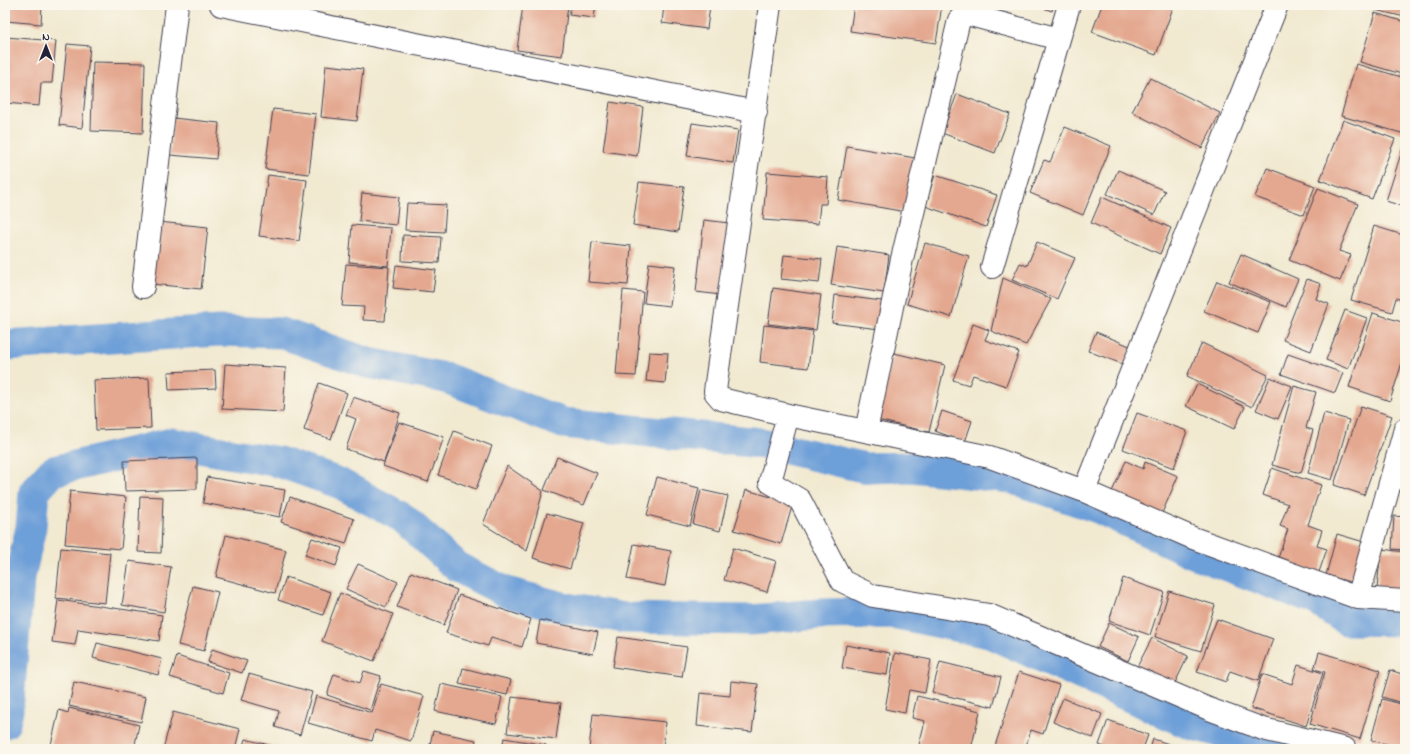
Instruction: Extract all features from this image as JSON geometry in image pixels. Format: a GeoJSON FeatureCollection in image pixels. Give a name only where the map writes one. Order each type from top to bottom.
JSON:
{"type":"FeatureCollection","features":[{"type":"Feature","properties":{"kind":"street"},"geometry":{"type":"LineString","coordinates":[[142,287],[177,5]]}},
{"type":"Feature","properties":{"kind":"street"},"geometry":{"type":"LineString","coordinates":[[221,5],[756,112]]}},
{"type":"Feature","properties":{"kind":"street"},"geometry":{"type":"LineString","coordinates":[[770,5],[715,392],[721,399],[788,415],[990,457],[1084,491],[1193,538],[1358,598],[1405,601]]}},
{"type":"Feature","properties":{"kind":"street"},"geometry":{"type":"LineString","coordinates":[[992,267],[1070,5]]}},
{"type":"Feature","properties":{"kind":"street"},"geometry":{"type":"LineString","coordinates":[[1084,491],[1277,5]]}},
{"type":"Feature","properties":{"kind":"street"},"geometry":{"type":"LineString","coordinates":[[866,431],[902,259],[959,20],[964,15],[970,15],[1059,39]]}},
{"type":"Feature","properties":{"kind":"street"},"geometry":{"type":"LineString","coordinates":[[788,415],[770,482],[800,500],[842,581],[873,596],[989,615],[1209,709],[1263,729],[1345,749]]}},
{"type":"Feature","properties":{"kind":"street"},"geometry":{"type":"LineString","coordinates":[[1358,598],[1405,429]]}},
{"type":"Feature","properties":{"kind":"building"},"geometry":{"type":"Polygon","coordinates":[[[5,5],[42,5],[41,24],[5,21],[5,5]]]}},
{"type":"Feature","properties":{"kind":"building"},"geometry":{"type":"Polygon","coordinates":[[[523,5],[568,5],[562,56],[517,50],[523,5]]]}},
{"type":"Feature","properties":{"kind":"building"},"geometry":{"type":"Polygon","coordinates":[[[571,5],[596,5],[594,18],[569,15],[571,5]]]}},
{"type":"Feature","properties":{"kind":"building"},"geometry":{"type":"Polygon","coordinates":[[[664,5],[710,5],[707,29],[662,23],[664,5]]]}},
{"type":"Feature","properties":{"kind":"building"},"geometry":{"type":"Polygon","coordinates":[[[854,5],[942,5],[936,43],[850,31],[854,5]]]}},
{"type":"Feature","properties":{"kind":"building"},"geometry":{"type":"Polygon","coordinates":[[[1034,5],[1054,5],[1052,11],[1034,5]]]}},
{"type":"Feature","properties":{"kind":"building"},"geometry":{"type":"Polygon","coordinates":[[[1102,5],[1174,5],[1156,55],[1092,32],[1102,5]]]}},
{"type":"Feature","properties":{"kind":"building"},"geometry":{"type":"Polygon","coordinates":[[[1376,5],[1405,5],[1405,17],[1375,10],[1376,5]]]}},
{"type":"Feature","properties":{"kind":"building"},"geometry":{"type":"Polygon","coordinates":[[[1375,13],[1405,22],[1405,75],[1360,62],[1375,13]]]}},
{"type":"Feature","properties":{"kind":"building"},"geometry":{"type":"Polygon","coordinates":[[[5,37],[56,41],[52,83],[41,83],[39,106],[5,103],[5,37]]]}},
{"type":"Feature","properties":{"kind":"building"},"geometry":{"type":"Polygon","coordinates":[[[67,44],[90,46],[82,128],[59,125],[67,44]]]}},
{"type":"Feature","properties":{"kind":"building"},"geometry":{"type":"Polygon","coordinates":[[[93,62],[145,63],[143,133],[91,131],[93,62]]]}},
{"type":"Feature","properties":{"kind":"building"},"geometry":{"type":"Polygon","coordinates":[[[1356,64],[1405,78],[1405,134],[1341,116],[1356,64]]]}},
{"type":"Feature","properties":{"kind":"building"},"geometry":{"type":"Polygon","coordinates":[[[326,65],[363,69],[357,121],[321,117],[326,65]]]}},
{"type":"Feature","properties":{"kind":"building"},"geometry":{"type":"Polygon","coordinates":[[[1150,78],[1220,113],[1202,148],[1132,112],[1150,78]]]}},
{"type":"Feature","properties":{"kind":"building"},"geometry":{"type":"Polygon","coordinates":[[[957,94],[1010,114],[995,153],[942,133],[957,94]]]}},
{"type":"Feature","properties":{"kind":"building"},"geometry":{"type":"Polygon","coordinates":[[[610,102],[643,107],[637,156],[603,151],[610,102]]]}},
{"type":"Feature","properties":{"kind":"building"},"geometry":{"type":"Polygon","coordinates":[[[273,109],[316,114],[309,174],[265,169],[273,109]]]}},
{"type":"Feature","properties":{"kind":"building"},"geometry":{"type":"Polygon","coordinates":[[[173,118],[219,123],[216,159],[170,155],[173,118]]]}},
{"type":"Feature","properties":{"kind":"building"},"geometry":{"type":"Polygon","coordinates":[[[1343,120],[1395,139],[1372,199],[1320,180],[1343,120]]]}},
{"type":"Feature","properties":{"kind":"building"},"geometry":{"type":"Polygon","coordinates":[[[692,123],[738,130],[733,163],[687,156],[692,123]]]}},
{"type":"Feature","properties":{"kind":"building"},"geometry":{"type":"Polygon","coordinates":[[[1065,127],[1111,146],[1083,215],[1030,193],[1044,160],[1050,162],[1065,127]]]}},
{"type":"Feature","properties":{"kind":"building"},"geometry":{"type":"Polygon","coordinates":[[[1405,141],[1405,207],[1386,201],[1405,141]]]}},
{"type":"Feature","properties":{"kind":"building"},"geometry":{"type":"Polygon","coordinates":[[[847,146],[915,158],[906,212],[838,200],[847,146]]]}},
{"type":"Feature","properties":{"kind":"building"},"geometry":{"type":"Polygon","coordinates":[[[1267,168],[1315,186],[1304,215],[1255,197],[1267,168]]]}},
{"type":"Feature","properties":{"kind":"building"},"geometry":{"type":"Polygon","coordinates":[[[1118,170],[1165,191],[1154,215],[1107,194],[1118,170]]]}},
{"type":"Feature","properties":{"kind":"building"},"geometry":{"type":"Polygon","coordinates":[[[767,172],[828,177],[826,204],[820,204],[818,224],[763,220],[767,172]]]}},
{"type":"Feature","properties":{"kind":"building"},"geometry":{"type":"Polygon","coordinates":[[[268,175],[307,180],[299,241],[259,236],[268,175]]]}},
{"type":"Feature","properties":{"kind":"building"},"geometry":{"type":"Polygon","coordinates":[[[935,175],[997,195],[986,227],[925,206],[935,175]]]}},
{"type":"Feature","properties":{"kind":"building"},"geometry":{"type":"Polygon","coordinates":[[[639,182],[684,187],[678,232],[633,225],[639,182]]]}},
{"type":"Feature","properties":{"kind":"building"},"geometry":{"type":"Polygon","coordinates":[[[1318,188],[1358,204],[1339,251],[1351,255],[1340,281],[1289,260],[1318,188]]]}},
{"type":"Feature","properties":{"kind":"building"},"geometry":{"type":"Polygon","coordinates":[[[362,193],[399,197],[396,225],[359,221],[362,193]]]}},
{"type":"Feature","properties":{"kind":"building"},"geometry":{"type":"Polygon","coordinates":[[[1102,197],[1171,228],[1160,254],[1091,223],[1102,197]]]}},
{"type":"Feature","properties":{"kind":"building"},"geometry":{"type":"Polygon","coordinates":[[[407,203],[446,205],[444,232],[405,230],[407,203]]]}},
{"type":"Feature","properties":{"kind":"building"},"geometry":{"type":"Polygon","coordinates":[[[704,220],[729,223],[721,295],[696,292],[704,220]]]}},
{"type":"Feature","properties":{"kind":"building"},"geometry":{"type":"Polygon","coordinates":[[[158,222],[208,227],[201,289],[151,284],[158,222]]]}},
{"type":"Feature","properties":{"kind":"building"},"geometry":{"type":"Polygon","coordinates":[[[352,225],[391,228],[388,266],[349,262],[352,225]]]}},
{"type":"Feature","properties":{"kind":"building"},"geometry":{"type":"Polygon","coordinates":[[[1374,226],[1403,235],[1405,231],[1405,301],[1396,298],[1392,312],[1351,300],[1374,226]]]}},
{"type":"Feature","properties":{"kind":"building"},"geometry":{"type":"Polygon","coordinates":[[[403,235],[441,237],[439,263],[402,261],[403,235]]]}},
{"type":"Feature","properties":{"kind":"building"},"geometry":{"type":"Polygon","coordinates":[[[592,242],[631,246],[628,285],[588,282],[592,242]]]}},
{"type":"Feature","properties":{"kind":"building"},"geometry":{"type":"Polygon","coordinates":[[[1037,242],[1075,258],[1057,299],[1012,280],[1020,263],[1027,266],[1037,242]]]}},
{"type":"Feature","properties":{"kind":"building"},"geometry":{"type":"Polygon","coordinates":[[[925,243],[969,256],[951,317],[907,304],[925,243]]]}},
{"type":"Feature","properties":{"kind":"building"},"geometry":{"type":"Polygon","coordinates":[[[837,247],[889,255],[884,293],[831,285],[837,247]]]}},
{"type":"Feature","properties":{"kind":"building"},"geometry":{"type":"Polygon","coordinates":[[[1241,254],[1298,279],[1286,307],[1229,282],[1241,254]]]}},
{"type":"Feature","properties":{"kind":"building"},"geometry":{"type":"Polygon","coordinates":[[[784,255],[822,259],[819,283],[781,279],[784,255]]]}},
{"type":"Feature","properties":{"kind":"building"},"geometry":{"type":"Polygon","coordinates":[[[649,263],[675,266],[670,306],[644,303],[649,263]]]}},
{"type":"Feature","properties":{"kind":"building"},"geometry":{"type":"Polygon","coordinates":[[[346,264],[389,267],[385,321],[363,320],[364,307],[342,306],[346,264]]]}},
{"type":"Feature","properties":{"kind":"building"},"geometry":{"type":"Polygon","coordinates":[[[396,265],[436,270],[433,292],[393,288],[396,265]]]}},
{"type":"Feature","properties":{"kind":"building"},"geometry":{"type":"Polygon","coordinates":[[[1003,278],[1051,299],[1026,345],[991,331],[1003,278]]]}},
{"type":"Feature","properties":{"kind":"building"},"geometry":{"type":"Polygon","coordinates":[[[1307,279],[1321,284],[1316,299],[1329,304],[1311,351],[1283,340],[1307,279]]]}},
{"type":"Feature","properties":{"kind":"building"},"geometry":{"type":"Polygon","coordinates":[[[1217,281],[1271,302],[1258,333],[1204,311],[1217,281]]]}},
{"type":"Feature","properties":{"kind":"building"},"geometry":{"type":"Polygon","coordinates":[[[773,288],[821,295],[816,330],[768,324],[773,288]]]}},
{"type":"Feature","properties":{"kind":"building"},"geometry":{"type":"Polygon","coordinates":[[[623,290],[643,292],[636,376],[616,375],[623,290]]]}},
{"type":"Feature","properties":{"kind":"building"},"geometry":{"type":"Polygon","coordinates":[[[835,295],[882,301],[879,329],[832,323],[835,295]]]}},
{"type":"Feature","properties":{"kind":"building"},"geometry":{"type":"Polygon","coordinates":[[[1345,310],[1367,318],[1348,369],[1326,360],[1345,310]]]}},
{"type":"Feature","properties":{"kind":"building"},"geometry":{"type":"Polygon","coordinates":[[[1373,313],[1405,323],[1405,353],[1390,401],[1349,387],[1373,313]]]}},
{"type":"Feature","properties":{"kind":"building"},"geometry":{"type":"Polygon","coordinates":[[[973,324],[989,330],[985,340],[1019,352],[1006,386],[973,375],[969,385],[953,380],[973,324]]]}},
{"type":"Feature","properties":{"kind":"building"},"geometry":{"type":"Polygon","coordinates":[[[764,325],[813,331],[808,368],[760,362],[764,325]]]}},
{"type":"Feature","properties":{"kind":"building"},"geometry":{"type":"Polygon","coordinates":[[[1096,332],[1132,347],[1125,365],[1088,351],[1096,332]]]}},
{"type":"Feature","properties":{"kind":"building"},"geometry":{"type":"Polygon","coordinates":[[[1202,343],[1268,375],[1252,407],[1187,376],[1202,343]]]}},
{"type":"Feature","properties":{"kind":"building"},"geometry":{"type":"Polygon","coordinates":[[[649,352],[668,353],[665,383],[646,381],[649,352]]]}},
{"type":"Feature","properties":{"kind":"building"},"geometry":{"type":"Polygon","coordinates":[[[894,353],[945,365],[929,432],[877,420],[894,353]]]}},
{"type":"Feature","properties":{"kind":"building"},"geometry":{"type":"Polygon","coordinates":[[[1288,354],[1343,373],[1335,393],[1281,374],[1288,354]]]}},
{"type":"Feature","properties":{"kind":"building"},"geometry":{"type":"Polygon","coordinates":[[[225,364],[286,368],[283,412],[222,409],[225,364]]]}},
{"type":"Feature","properties":{"kind":"building"},"geometry":{"type":"Polygon","coordinates":[[[215,370],[216,388],[169,390],[168,372],[215,370]]]}},
{"type":"Feature","properties":{"kind":"building"},"geometry":{"type":"Polygon","coordinates":[[[1270,377],[1292,386],[1278,419],[1256,410],[1270,377]]]}},
{"type":"Feature","properties":{"kind":"building"},"geometry":{"type":"Polygon","coordinates":[[[149,378],[151,428],[96,430],[94,380],[149,378]]]}},
{"type":"Feature","properties":{"kind":"building"},"geometry":{"type":"Polygon","coordinates":[[[319,383],[347,393],[331,439],[304,430],[319,383]]]}},
{"type":"Feature","properties":{"kind":"building"},"geometry":{"type":"Polygon","coordinates":[[[1197,384],[1245,407],[1234,429],[1186,406],[1197,384]]]}},
{"type":"Feature","properties":{"kind":"building"},"geometry":{"type":"Polygon","coordinates":[[[1294,386],[1316,392],[1306,428],[1313,430],[1301,473],[1272,465],[1294,386]]]}},
{"type":"Feature","properties":{"kind":"building"},"geometry":{"type":"Polygon","coordinates":[[[353,397],[400,413],[384,462],[346,449],[356,419],[346,415],[353,397]]]}},
{"type":"Feature","properties":{"kind":"building"},"geometry":{"type":"Polygon","coordinates":[[[1361,406],[1392,416],[1364,495],[1334,485],[1361,406]]]}},
{"type":"Feature","properties":{"kind":"building"},"geometry":{"type":"Polygon","coordinates":[[[942,411],[972,421],[965,442],[935,431],[942,411]]]}},
{"type":"Feature","properties":{"kind":"building"},"geometry":{"type":"Polygon","coordinates":[[[1137,413],[1187,431],[1174,468],[1123,449],[1137,413]]]}},
{"type":"Feature","properties":{"kind":"building"},"geometry":{"type":"Polygon","coordinates":[[[1324,413],[1349,420],[1332,480],[1308,473],[1324,413]]]}},
{"type":"Feature","properties":{"kind":"building"},"geometry":{"type":"Polygon","coordinates":[[[399,422],[444,437],[428,482],[383,466],[399,422]]]}},
{"type":"Feature","properties":{"kind":"building"},"geometry":{"type":"Polygon","coordinates":[[[454,431],[492,446],[476,489],[438,475],[454,431]]]}},
{"type":"Feature","properties":{"kind":"building"},"geometry":{"type":"Polygon","coordinates":[[[1405,448],[1405,490],[1401,490],[1400,449],[1405,448]]]}},
{"type":"Feature","properties":{"kind":"building"},"geometry":{"type":"Polygon","coordinates":[[[557,457],[597,473],[584,505],[544,490],[557,457]]]}},
{"type":"Feature","properties":{"kind":"building"},"geometry":{"type":"Polygon","coordinates":[[[197,458],[197,489],[125,491],[124,461],[197,458]]]}},
{"type":"Feature","properties":{"kind":"building"},"geometry":{"type":"Polygon","coordinates":[[[1126,461],[1143,469],[1145,462],[1178,476],[1160,518],[1110,496],[1126,461]]]}},
{"type":"Feature","properties":{"kind":"building"},"geometry":{"type":"Polygon","coordinates":[[[507,466],[543,491],[527,551],[483,524],[507,466]]]}},
{"type":"Feature","properties":{"kind":"building"},"geometry":{"type":"Polygon","coordinates":[[[1272,468],[1321,485],[1308,525],[1322,530],[1317,546],[1327,549],[1318,575],[1277,561],[1288,529],[1280,526],[1288,504],[1263,495],[1272,468]]]}},
{"type":"Feature","properties":{"kind":"building"},"geometry":{"type":"Polygon","coordinates":[[[207,477],[285,490],[280,517],[203,503],[207,477]]]}},
{"type":"Feature","properties":{"kind":"building"},"geometry":{"type":"Polygon","coordinates":[[[657,477],[699,488],[690,526],[647,515],[657,477]]]}},
{"type":"Feature","properties":{"kind":"building"},"geometry":{"type":"Polygon","coordinates":[[[701,490],[728,496],[720,531],[693,524],[701,490]]]}},
{"type":"Feature","properties":{"kind":"building"},"geometry":{"type":"Polygon","coordinates":[[[746,490],[793,503],[781,544],[734,530],[746,490]]]}},
{"type":"Feature","properties":{"kind":"building"},"geometry":{"type":"Polygon","coordinates":[[[70,491],[126,497],[121,549],[65,544],[70,491]]]}},
{"type":"Feature","properties":{"kind":"building"},"geometry":{"type":"Polygon","coordinates":[[[140,496],[163,497],[161,553],[138,552],[140,496]]]}},
{"type":"Feature","properties":{"kind":"building"},"geometry":{"type":"Polygon","coordinates":[[[290,497],[354,519],[346,544],[281,522],[290,497]]]}},
{"type":"Feature","properties":{"kind":"building"},"geometry":{"type":"Polygon","coordinates":[[[547,513],[584,523],[570,569],[533,558],[547,513]]]}},
{"type":"Feature","properties":{"kind":"building"},"geometry":{"type":"Polygon","coordinates":[[[1394,516],[1405,517],[1405,550],[1392,549],[1394,516]]]}},
{"type":"Feature","properties":{"kind":"building"},"geometry":{"type":"Polygon","coordinates":[[[1337,534],[1364,542],[1353,583],[1326,575],[1337,534]]]}},
{"type":"Feature","properties":{"kind":"building"},"geometry":{"type":"Polygon","coordinates":[[[226,535],[286,550],[275,593],[216,577],[226,535]]]}},
{"type":"Feature","properties":{"kind":"building"},"geometry":{"type":"Polygon","coordinates":[[[312,538],[342,548],[336,566],[305,555],[312,538]]]}},
{"type":"Feature","properties":{"kind":"building"},"geometry":{"type":"Polygon","coordinates":[[[634,544],[671,551],[665,586],[627,579],[634,544]]]}},
{"type":"Feature","properties":{"kind":"building"},"geometry":{"type":"Polygon","coordinates":[[[61,548],[110,553],[105,603],[56,598],[61,548]]]}},
{"type":"Feature","properties":{"kind":"building"},"geometry":{"type":"Polygon","coordinates":[[[733,548],[776,561],[767,592],[724,580],[733,548]]]}},
{"type":"Feature","properties":{"kind":"building"},"geometry":{"type":"Polygon","coordinates":[[[1381,549],[1405,552],[1404,592],[1377,589],[1381,549]]]}},
{"type":"Feature","properties":{"kind":"building"},"geometry":{"type":"Polygon","coordinates":[[[129,561],[171,567],[164,612],[122,605],[129,561]]]}},
{"type":"Feature","properties":{"kind":"building"},"geometry":{"type":"Polygon","coordinates":[[[358,564],[398,582],[386,607],[346,589],[358,564]]]}},
{"type":"Feature","properties":{"kind":"building"},"geometry":{"type":"Polygon","coordinates":[[[411,572],[457,590],[444,625],[397,607],[411,572]]]}},
{"type":"Feature","properties":{"kind":"building"},"geometry":{"type":"Polygon","coordinates":[[[286,577],[331,592],[323,615],[278,600],[286,577]]]}},
{"type":"Feature","properties":{"kind":"building"},"geometry":{"type":"Polygon","coordinates":[[[1123,578],[1164,592],[1150,635],[1109,621],[1123,578]]]}},
{"type":"Feature","properties":{"kind":"building"},"geometry":{"type":"Polygon","coordinates":[[[193,586],[218,592],[204,651],[178,645],[193,586]]]}},
{"type":"Feature","properties":{"kind":"building"},"geometry":{"type":"Polygon","coordinates":[[[1169,591],[1215,605],[1201,651],[1155,637],[1169,591]]]}},
{"type":"Feature","properties":{"kind":"building"},"geometry":{"type":"Polygon","coordinates":[[[340,593],[393,614],[374,661],[322,641],[340,593]]]}},
{"type":"Feature","properties":{"kind":"building"},"geometry":{"type":"Polygon","coordinates":[[[459,595],[531,619],[522,647],[491,638],[488,646],[446,633],[459,595]]]}},
{"type":"Feature","properties":{"kind":"building"},"geometry":{"type":"Polygon","coordinates":[[[58,600],[162,615],[159,641],[78,629],[75,645],[52,642],[58,600]]]}},
{"type":"Feature","properties":{"kind":"building"},"geometry":{"type":"Polygon","coordinates":[[[1217,619],[1273,639],[1258,681],[1230,671],[1226,682],[1197,672],[1217,619]]]}},
{"type":"Feature","properties":{"kind":"building"},"geometry":{"type":"Polygon","coordinates":[[[540,620],[598,632],[593,654],[536,643],[540,620]]]}},
{"type":"Feature","properties":{"kind":"building"},"geometry":{"type":"Polygon","coordinates":[[[1109,623],[1139,637],[1128,661],[1098,647],[1109,623]]]}},
{"type":"Feature","properties":{"kind":"building"},"geometry":{"type":"Polygon","coordinates":[[[618,637],[687,647],[682,677],[613,667],[618,637]]]}},
{"type":"Feature","properties":{"kind":"building"},"geometry":{"type":"Polygon","coordinates":[[[1152,638],[1188,656],[1174,685],[1137,667],[1152,638]]]}},
{"type":"Feature","properties":{"kind":"building"},"geometry":{"type":"Polygon","coordinates":[[[97,643],[162,659],[158,675],[93,658],[97,643]]]}},
{"type":"Feature","properties":{"kind":"building"},"geometry":{"type":"Polygon","coordinates":[[[846,645],[890,653],[887,675],[842,668],[846,645]]]}},
{"type":"Feature","properties":{"kind":"building"},"geometry":{"type":"Polygon","coordinates":[[[212,649],[247,661],[242,673],[208,662],[212,649]]]}},
{"type":"Feature","properties":{"kind":"building"},"geometry":{"type":"Polygon","coordinates":[[[1319,652],[1380,670],[1360,739],[1310,724],[1325,672],[1314,669],[1319,652]]]}},
{"type":"Feature","properties":{"kind":"building"},"geometry":{"type":"Polygon","coordinates":[[[895,653],[931,660],[925,693],[909,690],[905,713],[885,709],[895,653]]]}},
{"type":"Feature","properties":{"kind":"building"},"geometry":{"type":"Polygon","coordinates":[[[177,656],[229,673],[223,693],[170,677],[177,656]]]}},
{"type":"Feature","properties":{"kind":"building"},"geometry":{"type":"Polygon","coordinates":[[[940,662],[1001,677],[993,707],[932,692],[940,662]]]}},
{"type":"Feature","properties":{"kind":"building"},"geometry":{"type":"Polygon","coordinates":[[[1298,665],[1323,673],[1306,726],[1251,708],[1262,674],[1292,684],[1298,665]]]}},
{"type":"Feature","properties":{"kind":"building"},"geometry":{"type":"Polygon","coordinates":[[[463,668],[511,680],[507,695],[459,684],[463,668]]]}},
{"type":"Feature","properties":{"kind":"building"},"geometry":{"type":"Polygon","coordinates":[[[1390,670],[1405,675],[1405,704],[1382,697],[1390,670]]]}},
{"type":"Feature","properties":{"kind":"building"},"geometry":{"type":"Polygon","coordinates":[[[364,671],[381,676],[370,710],[327,695],[334,674],[360,683],[364,671]]]}},
{"type":"Feature","properties":{"kind":"building"},"geometry":{"type":"Polygon","coordinates":[[[1019,672],[1059,685],[1043,734],[1031,730],[1025,749],[994,749],[1019,672]]]}},
{"type":"Feature","properties":{"kind":"building"},"geometry":{"type":"Polygon","coordinates":[[[249,674],[312,692],[300,735],[275,727],[279,711],[241,700],[249,674]]]}},
{"type":"Feature","properties":{"kind":"building"},"geometry":{"type":"Polygon","coordinates":[[[731,681],[758,684],[752,732],[697,726],[700,693],[730,696],[731,681]]]}},
{"type":"Feature","properties":{"kind":"building"},"geometry":{"type":"Polygon","coordinates":[[[74,682],[146,697],[141,722],[69,706],[74,682]]]}},
{"type":"Feature","properties":{"kind":"building"},"geometry":{"type":"Polygon","coordinates":[[[381,684],[424,696],[411,741],[375,730],[372,741],[308,723],[316,696],[372,713],[381,684]]]}},
{"type":"Feature","properties":{"kind":"building"},"geometry":{"type":"Polygon","coordinates":[[[441,684],[502,697],[496,724],[435,711],[441,684]]]}},
{"type":"Feature","properties":{"kind":"building"},"geometry":{"type":"Polygon","coordinates":[[[917,696],[980,711],[971,749],[918,749],[925,721],[912,718],[917,696]]]}},
{"type":"Feature","properties":{"kind":"building"},"geometry":{"type":"Polygon","coordinates":[[[512,697],[561,703],[556,739],[507,733],[512,697]]]}},
{"type":"Feature","properties":{"kind":"building"},"geometry":{"type":"Polygon","coordinates":[[[1063,698],[1102,714],[1093,738],[1053,722],[1063,698]]]}},
{"type":"Feature","properties":{"kind":"building"},"geometry":{"type":"Polygon","coordinates":[[[1382,699],[1405,705],[1405,749],[1371,740],[1382,699]]]}},
{"type":"Feature","properties":{"kind":"building"},"geometry":{"type":"Polygon","coordinates":[[[69,708],[139,725],[134,749],[50,749],[59,710],[68,713],[69,708]]]}},
{"type":"Feature","properties":{"kind":"building"},"geometry":{"type":"Polygon","coordinates":[[[173,712],[240,729],[235,749],[163,749],[173,712]]]}},
{"type":"Feature","properties":{"kind":"building"},"geometry":{"type":"Polygon","coordinates":[[[593,714],[666,722],[663,749],[589,749],[593,714]]]}},
{"type":"Feature","properties":{"kind":"building"},"geometry":{"type":"Polygon","coordinates":[[[1108,720],[1148,735],[1143,749],[1110,749],[1099,745],[1108,720]]]}},
{"type":"Feature","properties":{"kind":"building"},"geometry":{"type":"Polygon","coordinates":[[[433,731],[476,740],[474,749],[429,749],[433,731]]]}},
{"type":"Feature","properties":{"kind":"building"},"geometry":{"type":"Polygon","coordinates":[[[504,738],[546,745],[546,749],[502,749],[504,738]]]}},
{"type":"Feature","properties":{"kind":"building"},"geometry":{"type":"Polygon","coordinates":[[[245,739],[277,747],[276,749],[242,749],[245,739]]]}},
{"type":"Feature","properties":{"kind":"building"},"geometry":{"type":"Polygon","coordinates":[[[1153,739],[1185,749],[1150,749],[1153,739]]]}},
{"type":"Feature","properties":{"kind":"waterway"},"geometry":{"type":"LineString","coordinates":[[5,345],[219,331],[281,333],[368,363],[446,378],[563,423],[761,443],[866,468],[912,467],[1011,478],[1098,508],[1193,553],[1316,600],[1346,620],[1405,621]]}},
{"type":"Feature","properties":{"kind":"waterway"},"geometry":{"type":"LineString","coordinates":[[5,723],[8,710],[19,582],[31,527],[34,492],[53,471],[171,443],[279,462],[339,483],[403,518],[457,567],[506,592],[566,608],[625,618],[751,620],[818,614],[893,613],[989,633],[1189,724],[1286,749]]}}]}
